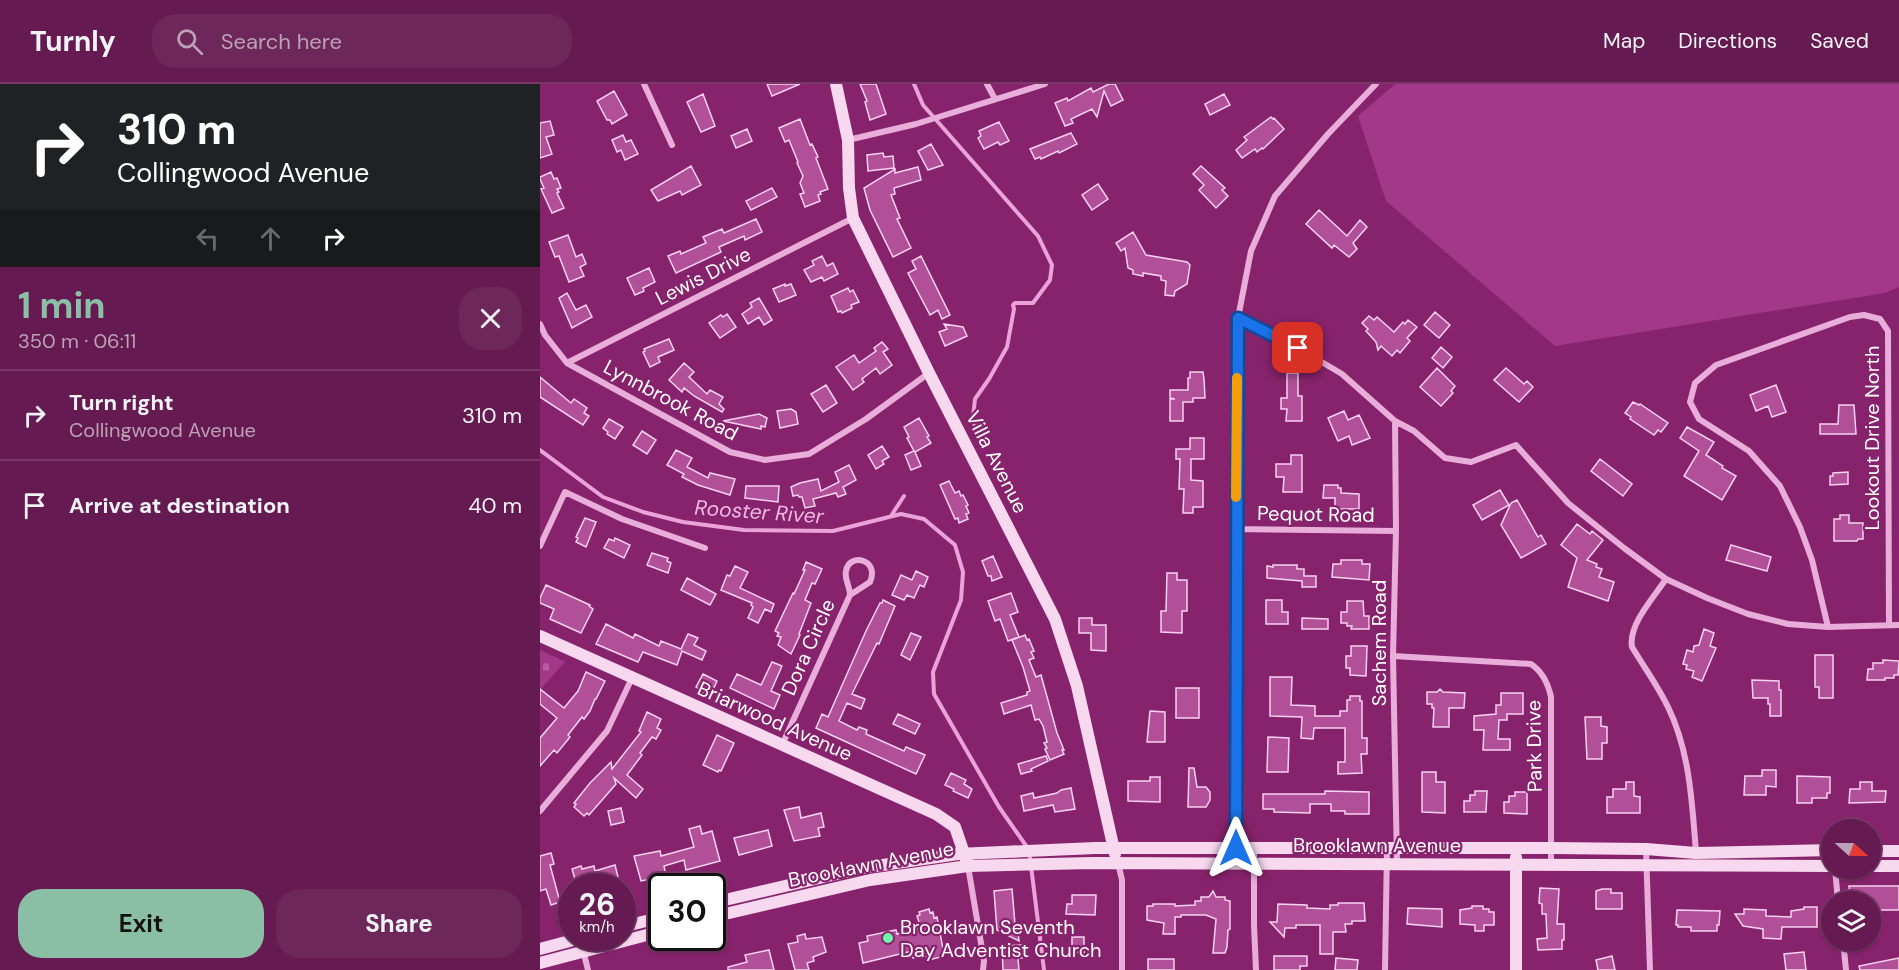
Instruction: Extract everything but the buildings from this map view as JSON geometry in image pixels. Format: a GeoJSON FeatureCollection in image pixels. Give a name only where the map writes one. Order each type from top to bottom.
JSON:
{"type":"FeatureCollection","features":[{"type":"Feature","properties":{"kind":"main road","name":"Villa Avenue"},"geometry":{"type":"LineString","coordinates":[[836,84],[848,141],[849,188],[853,218],[1054,619],[1077,686],[1118,863]]}},
{"type":"Feature","properties":{"kind":"main road","name":"Briarwood Avenue"},"geometry":{"type":"LineString","coordinates":[[540,636],[936,814],[955,827],[966,860]]}},
{"type":"Feature","properties":{"kind":"main road","name":"Brooklawn Avenue"},"geometry":{"type":"LineString","coordinates":[[726,914],[966,860],[1008,852],[1038,850],[1113,848],[1646,849],[1696,859],[1821,866]]}},
{"type":"Feature","properties":{"kind":"main road"},"geometry":{"type":"LineString","coordinates":[[1516,849],[1516,970]]}},
{"type":"Feature","properties":{"kind":"main road","name":"Brooklawn Avenue"},"geometry":{"type":"LineString","coordinates":[[726,900],[862,868],[966,860],[1012,865],[1118,863],[1647,865],[1696,859],[1821,851]]}},
{"type":"Feature","properties":{"kind":"main road"},"geometry":{"type":"LineString","coordinates":[[1881,851],[1899,851]]}},
{"type":"Feature","properties":{"kind":"main road"},"geometry":{"type":"LineString","coordinates":[[1881,866],[1899,866]]}},
{"type":"Feature","properties":{"kind":"main road"},"geometry":{"type":"LineString","coordinates":[[540,950],[558,945]]}},
{"type":"Feature","properties":{"kind":"main road"},"geometry":{"type":"LineString","coordinates":[[540,963],[583,951]]}},
{"type":"Feature","properties":{"kind":"street"},"geometry":{"type":"LineString","coordinates":[[644,84],[672,145]]}},
{"type":"Feature","properties":{"kind":"street"},"geometry":{"type":"LineString","coordinates":[[987,84],[995,99]]}},
{"type":"Feature","properties":{"kind":"street"},"geometry":{"type":"LineString","coordinates":[[848,141],[916,124],[1045,84]]}},
{"type":"Feature","properties":{"kind":"street"},"geometry":{"type":"LineString","coordinates":[[1235,864],[1238,318],[1251,251],[1275,196],[1328,134],[1376,84]]}},
{"type":"Feature","properties":{"kind":"street","name":"Lewis Drive"},"geometry":{"type":"LineString","coordinates":[[567,363],[853,218]]}},
{"type":"Feature","properties":{"kind":"street","name":"Lookout Drive North"},"geometry":{"type":"LineString","coordinates":[[1828,627],[1812,560],[1800,527],[1780,486],[1749,452],[1699,419],[1690,402],[1695,384],[1716,365],[1850,317],[1864,315],[1880,319],[1888,331],[1888,625]]}},
{"type":"Feature","properties":{"kind":"street"},"geometry":{"type":"LineString","coordinates":[[1238,318],[1298,348],[1342,374],[1395,421],[1414,431],[1445,458],[1471,462],[1516,445],[1568,503],[1666,579],[1748,614],[1788,624],[1828,627],[1899,625]]}},
{"type":"Feature","properties":{"kind":"street","name":"Lynnbrook Road"},"geometry":{"type":"LineString","coordinates":[[540,324],[544,335],[567,363],[730,452],[765,460],[809,454],[866,419],[929,372]]}},
{"type":"Feature","properties":{"kind":"street","name":"Sachem Road"},"geometry":{"type":"LineString","coordinates":[[1392,865],[1395,421]]}},
{"type":"Feature","properties":{"kind":"street"},"geometry":{"type":"LineString","coordinates":[[540,546],[565,492],[622,519],[705,548]]}},
{"type":"Feature","properties":{"kind":"street","name":"Pequot Road"},"geometry":{"type":"LineString","coordinates":[[1236,529],[1396,531]]}},
{"type":"Feature","properties":{"kind":"street","name":"Dora Circle"},"geometry":{"type":"LineString","coordinates":[[781,746],[850,595],[870,582],[873,572],[871,566],[866,562],[849,563],[846,570],[850,595]]}},
{"type":"Feature","properties":{"kind":"street"},"geometry":{"type":"LineString","coordinates":[[1666,579],[1634,627],[1630,639],[1632,647],[1668,707],[1680,740],[1692,795],[1696,859]]}},
{"type":"Feature","properties":{"kind":"street","name":"Park Drive"},"geometry":{"type":"LineString","coordinates":[[1394,656],[1531,664],[1546,679],[1551,697],[1551,865]]}},
{"type":"Feature","properties":{"kind":"street"},"geometry":{"type":"LineString","coordinates":[[540,811],[607,731],[632,678]]}},
{"type":"Feature","properties":{"kind":"street"},"geometry":{"type":"LineString","coordinates":[[1254,848],[1256,970]]}},
{"type":"Feature","properties":{"kind":"street"},"geometry":{"type":"LineString","coordinates":[[1385,970],[1392,848]]}},
{"type":"Feature","properties":{"kind":"street"},"geometry":{"type":"LineString","coordinates":[[1646,849],[1650,970]]}},
{"type":"Feature","properties":{"kind":"street"},"geometry":{"type":"LineString","coordinates":[[966,860],[984,962],[983,970]]}},
{"type":"Feature","properties":{"kind":"street"},"geometry":{"type":"LineString","coordinates":[[1118,863],[1122,880],[1122,970]]}},
{"type":"Feature","properties":{"kind":"street"},"geometry":{"type":"LineString","coordinates":[[583,951],[588,970]]}},
{"type":"Feature","properties":{"kind":"street"},"geometry":{"type":"LineString","coordinates":[[1844,951],[1846,970]]}},
{"type":"Feature","properties":{"kind":"green space"},"geometry":{"type":"Polygon","coordinates":[[[1395,84],[1899,84],[1899,287],[1885,293],[1555,346],[1386,201],[1358,116],[1395,84]]]}},
{"type":"Feature","properties":{"kind":"green space"},"geometry":{"type":"Polygon","coordinates":[[[540,650],[565,662],[540,690],[540,650]]]}},
{"type":"Feature","properties":{"kind":"waterway"},"geometry":{"type":"LineString","coordinates":[[914,84],[923,105],[1038,236],[1052,265],[1050,280],[1033,303],[1013,305],[1007,347],[975,399],[973,417],[977,437]]}},
{"type":"Feature","properties":{"kind":"waterway","name":"Rooster River"},"geometry":{"type":"LineString","coordinates":[[540,450],[603,497],[643,512],[683,522],[744,530],[833,531],[901,514],[924,519],[955,545],[963,572],[961,600],[933,672],[934,694],[999,807],[1029,850],[1044,970]]}},
{"type":"Feature","properties":{"kind":"waterway"},"geometry":{"type":"LineString","coordinates":[[891,516],[904,496]]}},
{"type":"Feature","properties":{"kind":"slow traffic"},"geometry":{"type":"LineString","coordinates":[[1236,497],[1237,378]]}},
{"type":"Feature","properties":{"kind":"place","name":"Brooklawn Seventh Day Adventist Church"},"geometry":{"type":"Point","coordinates":[888,938]}},
{"type":"Feature","properties":{"kind":"route"},"geometry":{"type":"LineString","coordinates":[[1236,848],[1238,318],[1298,348]]}}]}
